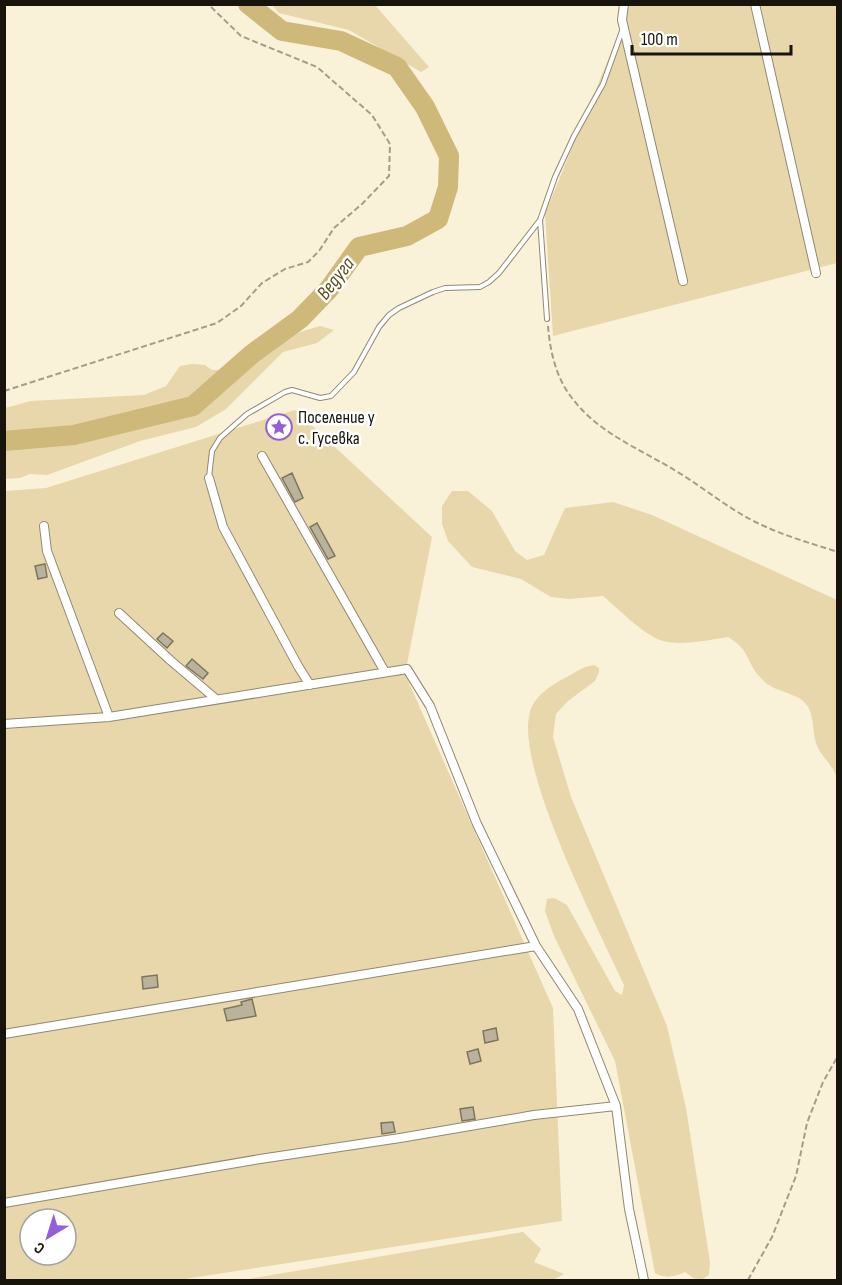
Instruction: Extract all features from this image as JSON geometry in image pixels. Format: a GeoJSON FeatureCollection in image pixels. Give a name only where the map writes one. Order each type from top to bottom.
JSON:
{"type":"FeatureCollection","features":[{"type":"Feature","properties":{"kind":"street"},"geometry":{"type":"LineString","coordinates":[[624,4],[623,28],[683,281]]}},
{"type":"Feature","properties":{"kind":"street"},"geometry":{"type":"LineString","coordinates":[[755,4],[816,273]]}},
{"type":"Feature","properties":{"kind":"street"},"geometry":{"type":"LineString","coordinates":[[262,456],[385,672]]}},
{"type":"Feature","properties":{"kind":"street"},"geometry":{"type":"LineString","coordinates":[[209,478],[227,536],[310,685]]}},
{"type":"Feature","properties":{"kind":"street"},"geometry":{"type":"LineString","coordinates":[[44,526],[47,551],[109,717]]}},
{"type":"Feature","properties":{"kind":"street"},"geometry":{"type":"LineString","coordinates":[[119,613],[216,699]]}},
{"type":"Feature","properties":{"kind":"street"},"geometry":{"type":"LineString","coordinates":[[4,724],[109,717],[407,669],[430,706],[477,824],[536,946],[578,1009],[616,1106],[629,1209],[644,1281]]}},
{"type":"Feature","properties":{"kind":"street"},"geometry":{"type":"LineString","coordinates":[[4,1034],[536,946]]}},
{"type":"Feature","properties":{"kind":"street"},"geometry":{"type":"LineString","coordinates":[[4,1203],[534,1115],[616,1106]]}},
{"type":"Feature","properties":{"kind":"lane"},"geometry":{"type":"LineString","coordinates":[[209,478],[212,451],[220,438],[247,414],[292,390],[320,399],[331,396],[354,372],[379,327],[389,315],[399,308],[445,288],[480,287],[499,273],[540,220],[555,177],[574,136],[603,84],[623,28]]}},
{"type":"Feature","properties":{"kind":"lane"},"geometry":{"type":"LineString","coordinates":[[540,220],[548,319]]}},
{"type":"Feature","properties":{"kind":"path"},"geometry":{"type":"LineString","coordinates":[[4,391],[217,323],[241,306],[262,283],[285,269],[308,262],[320,251],[334,228],[363,204],[389,176],[390,144],[372,115],[318,67],[241,36],[208,4]]}},
{"type":"Feature","properties":{"kind":"path"},"geometry":{"type":"LineString","coordinates":[[548,319],[553,357],[559,378],[572,399],[592,419],[610,433],[677,471],[723,504],[764,526],[837,552]]}},
{"type":"Feature","properties":{"kind":"path"},"geometry":{"type":"LineString","coordinates":[[748,1281],[776,1227],[796,1176],[807,1123],[823,1082],[837,1056]]}},
{"type":"Feature","properties":{"kind":"shaded area"},"geometry":{"type":"Polygon","coordinates":[[[272,5],[375,5],[429,67],[421,72],[349,30],[279,13],[272,5]]]}},
{"type":"Feature","properties":{"kind":"shaded area"},"geometry":{"type":"Polygon","coordinates":[[[625,5],[837,5],[837,263],[553,336],[545,214],[623,23],[625,5]]]}},
{"type":"Feature","properties":{"kind":"shaded area"},"geometry":{"type":"Polygon","coordinates":[[[320,326],[334,330],[317,343],[283,352],[226,409],[196,427],[140,441],[47,475],[30,474],[20,478],[5,479],[5,408],[31,401],[144,395],[166,386],[180,366],[205,365],[212,370],[224,370],[267,353],[297,333],[320,326]]]}},
{"type":"Feature","properties":{"kind":"shaded area"},"geometry":{"type":"Polygon","coordinates":[[[295,410],[432,537],[405,674],[553,1008],[562,1221],[178,1280],[5,1280],[5,491],[46,488],[295,410]]]}},
{"type":"Feature","properties":{"kind":"shaded area"},"geometry":{"type":"Polygon","coordinates":[[[452,491],[468,491],[492,511],[515,551],[527,560],[544,555],[565,508],[613,502],[652,515],[837,600],[837,779],[816,743],[811,712],[808,707],[799,698],[763,681],[744,651],[728,637],[687,643],[663,641],[639,628],[603,596],[569,599],[551,597],[521,579],[472,567],[448,541],[442,524],[442,506],[452,491]]]}},
{"type":"Feature","properties":{"kind":"shaded area"},"geometry":{"type":"Polygon","coordinates":[[[594,665],[599,668],[595,681],[568,701],[556,714],[553,737],[571,797],[667,1026],[686,1108],[710,1262],[709,1275],[701,1280],[685,1272],[670,1277],[655,1273],[615,1061],[554,936],[545,911],[547,899],[554,898],[567,905],[615,991],[622,995],[624,985],[579,889],[546,808],[534,770],[528,737],[530,712],[539,696],[583,668],[594,665]]]}},
{"type":"Feature","properties":{"kind":"shaded area"},"geometry":{"type":"Polygon","coordinates":[[[523,1232],[541,1249],[534,1262],[564,1274],[553,1280],[243,1280],[523,1232]]]}},
{"type":"Feature","properties":{"kind":"building"},"geometry":{"type":"Polygon","coordinates":[[[292,473],[303,498],[295,502],[282,478],[292,473]]]}},
{"type":"Feature","properties":{"kind":"building"},"geometry":{"type":"Polygon","coordinates":[[[317,523],[335,556],[328,559],[310,527],[317,523]]]}},
{"type":"Feature","properties":{"kind":"building"},"geometry":{"type":"Polygon","coordinates":[[[45,564],[47,577],[38,579],[35,566],[45,564]]]}},
{"type":"Feature","properties":{"kind":"building"},"geometry":{"type":"Polygon","coordinates":[[[163,633],[173,641],[167,648],[157,639],[163,633]]]}},
{"type":"Feature","properties":{"kind":"building"},"geometry":{"type":"Polygon","coordinates":[[[192,659],[208,673],[203,679],[186,666],[192,659]]]}},
{"type":"Feature","properties":{"kind":"building"},"geometry":{"type":"Polygon","coordinates":[[[157,975],[158,987],[143,989],[142,977],[157,975]]]}},
{"type":"Feature","properties":{"kind":"building"},"geometry":{"type":"Polygon","coordinates":[[[252,999],[256,1016],[227,1021],[224,1009],[242,1005],[241,1002],[252,999]]]}},
{"type":"Feature","properties":{"kind":"building"},"geometry":{"type":"Polygon","coordinates":[[[496,1028],[498,1040],[485,1043],[483,1031],[496,1028]]]}},
{"type":"Feature","properties":{"kind":"building"},"geometry":{"type":"Polygon","coordinates":[[[478,1049],[481,1061],[470,1064],[467,1052],[478,1049]]]}},
{"type":"Feature","properties":{"kind":"building"},"geometry":{"type":"Polygon","coordinates":[[[473,1107],[475,1119],[462,1121],[460,1109],[473,1107]]]}},
{"type":"Feature","properties":{"kind":"building"},"geometry":{"type":"Polygon","coordinates":[[[393,1122],[395,1132],[382,1134],[381,1123],[393,1122]]]}},
{"type":"Feature","properties":{"kind":"waterway","name":"Ведуга"},"geometry":{"type":"LineString","coordinates":[[4,441],[74,435],[193,406],[252,354],[300,319],[329,289],[359,247],[407,236],[438,219],[448,187],[449,156],[425,107],[397,67],[341,41],[282,31],[248,4]]}},
{"type":"Feature","properties":{"kind":"place","name":"Поселение у с. Гусевка"},"geometry":{"type":"Point","coordinates":[279,427]}}]}
